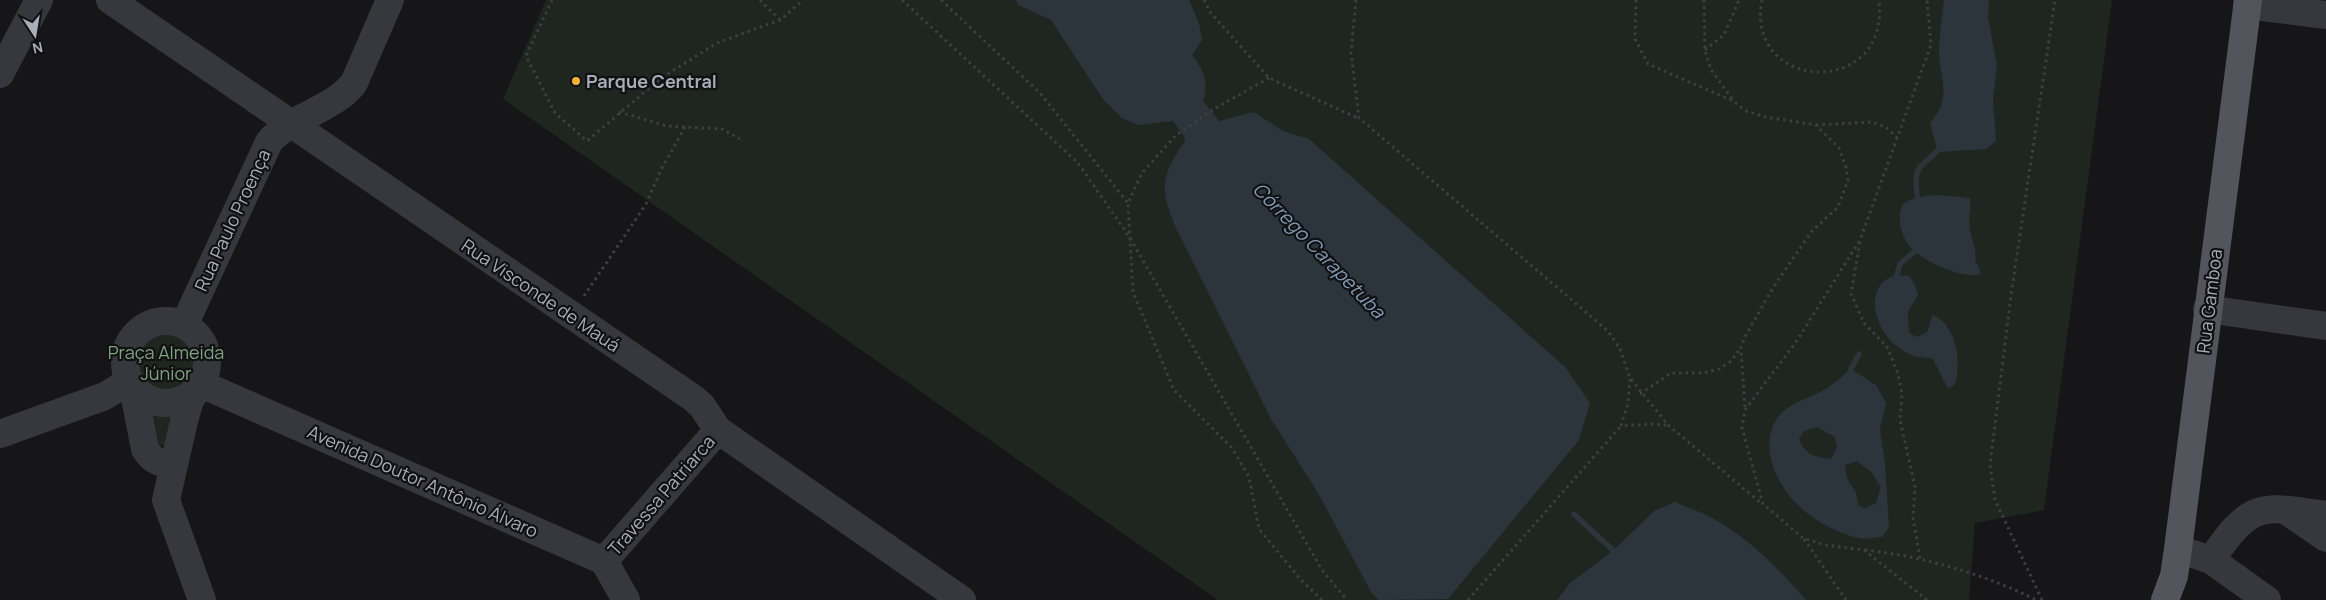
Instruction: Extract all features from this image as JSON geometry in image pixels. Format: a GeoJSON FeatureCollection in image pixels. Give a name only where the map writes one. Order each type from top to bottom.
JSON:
{"type":"FeatureCollection","features":[{"type":"Feature","properties":{"kind":"main road","name":"Rua Gamboa"},"geometry":{"type":"LineString","coordinates":[[2165,600],[2174,576],[2178,549],[2207,309],[2248,3]]}},
{"type":"Feature","properties":{"kind":"street"},"geometry":{"type":"LineString","coordinates":[[0,74],[39,0]]}},
{"type":"Feature","properties":{"kind":"street","name":"Rua Visconde de Mauá"},"geometry":{"type":"LineString","coordinates":[[110,0],[692,398],[702,406],[718,430],[962,600]]}},
{"type":"Feature","properties":{"kind":"street","name":"Rua Paulo Proença"},"geometry":{"type":"LineString","coordinates":[[184,325],[268,142],[277,132],[333,102],[350,89],[390,0]]}},
{"type":"Feature","properties":{"kind":"street"},"geometry":{"type":"LineString","coordinates":[[2248,3],[2326,15]]}},
{"type":"Feature","properties":{"kind":"street"},"geometry":{"type":"LineString","coordinates":[[2207,309],[2326,326]]}},
{"type":"Feature","properties":{"kind":"street"},"geometry":{"type":"LineString","coordinates":[[175,460],[167,463],[158,462],[151,458],[145,449],[124,361],[127,348],[134,336],[145,327],[158,322],[171,321],[184,325],[200,338],[206,350],[206,371],[186,414],[175,460],[167,492],[168,508],[202,600]]}},
{"type":"Feature","properties":{"kind":"street"},"geometry":{"type":"LineString","coordinates":[[131,384],[143,396],[163,403],[184,400],[198,387]]}},
{"type":"Feature","properties":{"kind":"street"},"geometry":{"type":"LineString","coordinates":[[0,434],[105,396],[131,384]]}},
{"type":"Feature","properties":{"kind":"street","name":"Avenida Doutor Antônio Álvaro"},"geometry":{"type":"LineString","coordinates":[[198,387],[604,561]]}},
{"type":"Feature","properties":{"kind":"street","name":"Travessa Patriarca"},"geometry":{"type":"LineString","coordinates":[[604,561],[718,430]]}},
{"type":"Feature","properties":{"kind":"street"},"geometry":{"type":"LineString","coordinates":[[2210,560],[2232,529],[2248,516],[2262,510],[2284,509],[2326,515]]}},
{"type":"Feature","properties":{"kind":"street"},"geometry":{"type":"LineString","coordinates":[[2284,509],[2326,538]]}},
{"type":"Feature","properties":{"kind":"street"},"geometry":{"type":"LineString","coordinates":[[2178,549],[2210,560],[2266,600]]}},
{"type":"Feature","properties":{"kind":"street"},"geometry":{"type":"LineString","coordinates":[[604,561],[626,600]]}},
{"type":"Feature","properties":{"kind":"path"},"geometry":{"type":"LineString","coordinates":[[552,0],[526,56],[555,113],[586,141],[661,78],[717,43],[780,20],[802,0]]}},
{"type":"Feature","properties":{"kind":"path"},"geometry":{"type":"LineString","coordinates":[[760,0],[780,20]]}},
{"type":"Feature","properties":{"kind":"path"},"geometry":{"type":"LineString","coordinates":[[902,0],[1078,163],[1130,238],[1322,570],[1347,600]]}},
{"type":"Feature","properties":{"kind":"path"},"geometry":{"type":"LineString","coordinates":[[941,0],[1040,93],[1128,204]]}},
{"type":"Feature","properties":{"kind":"path"},"geometry":{"type":"LineString","coordinates":[[1204,0],[1210,12],[1269,78],[1359,118],[1608,331],[1620,349],[1630,378],[1640,394],[1668,425],[1803,538],[1846,600]]}},
{"type":"Feature","properties":{"kind":"path"},"geometry":{"type":"LineString","coordinates":[[1356,0],[1351,53],[1359,118]]}},
{"type":"Feature","properties":{"kind":"path"},"geometry":{"type":"LineString","coordinates":[[1636,0],[1635,39],[1648,64],[1733,101],[1746,111],[1766,117],[1816,125],[1872,122],[1886,127],[1897,138]]}},
{"type":"Feature","properties":{"kind":"path"},"geometry":{"type":"LineString","coordinates":[[1704,0],[1705,50],[1711,70],[1733,101]]}},
{"type":"Feature","properties":{"kind":"path"},"geometry":{"type":"LineString","coordinates":[[1705,50],[1724,35],[1739,0]]}},
{"type":"Feature","properties":{"kind":"path"},"geometry":{"type":"LineString","coordinates":[[1762,0],[1760,11],[1762,30],[1770,47],[1783,61],[1791,66],[1799,70],[1818,74],[1836,71],[1854,63],[1867,50],[1877,34],[1880,16],[1878,0]]}},
{"type":"Feature","properties":{"kind":"path"},"geometry":{"type":"LineString","coordinates":[[1920,558],[1913,518],[1915,487],[1900,420],[1902,394],[1898,374],[1887,347],[1864,323],[1851,294],[1860,240],[1931,45],[1927,0]]}},
{"type":"Feature","properties":{"kind":"path"},"geometry":{"type":"LineString","coordinates":[[2042,600],[1995,500],[1990,465],[2011,295],[2055,0]]}},
{"type":"Feature","properties":{"kind":"path"},"geometry":{"type":"LineString","coordinates":[[1269,78],[1214,109],[1176,135],[1142,173],[1128,204],[1133,292],[1174,390],[1232,448],[1249,477],[1259,530],[1301,580],[1322,600]]}},
{"type":"Feature","properties":{"kind":"path"},"geometry":{"type":"LineString","coordinates":[[619,112],[667,126],[722,129],[740,139]]}},
{"type":"Feature","properties":{"kind":"path"},"geometry":{"type":"LineString","coordinates":[[1640,394],[1671,374],[1703,374],[1719,369],[1730,362],[1741,348],[1746,335],[1774,286],[1812,231],[1838,207],[1848,180],[1846,167],[1839,148],[1816,125]]}},
{"type":"Feature","properties":{"kind":"path"},"geometry":{"type":"LineString","coordinates":[[571,315],[646,204],[661,170],[685,127]]}},
{"type":"Feature","properties":{"kind":"path"},"geometry":{"type":"LineString","coordinates":[[1745,410],[1796,342],[1860,240]]}},
{"type":"Feature","properties":{"kind":"path"},"geometry":{"type":"LineString","coordinates":[[1741,348],[1745,410],[1742,428],[1763,504]]}},
{"type":"Feature","properties":{"kind":"path"},"geometry":{"type":"LineString","coordinates":[[1468,600],[1621,426],[1628,403],[1630,378]]}},
{"type":"Feature","properties":{"kind":"path"},"geometry":{"type":"LineString","coordinates":[[1621,426],[1668,425]]}},
{"type":"Feature","properties":{"kind":"path"},"geometry":{"type":"LineString","coordinates":[[1803,538],[1825,545],[1920,558],[2006,586],[2036,600]]}},
{"type":"Feature","properties":{"kind":"path"},"geometry":{"type":"LineString","coordinates":[[1864,550],[1927,600]]}},
{"type":"Feature","properties":{"kind":"green space","name":"Parque Central"},"geometry":{"type":"Polygon","coordinates":[[[546,0],[2112,0],[2044,510],[1975,523],[1969,600],[1218,600],[503,99],[546,0]]]}},
{"type":"Feature","properties":{"kind":"green space","name":"Praça Almeida Júnior"},"geometry":{"type":"Polygon","coordinates":[[[165,332],[182,337],[190,345],[195,362],[190,379],[182,387],[165,392],[148,387],[140,379],[135,362],[140,345],[148,337],[165,332]]]}},
{"type":"Feature","properties":{"kind":"green space","name":"Praça Almeida Júnior"},"geometry":{"type":"Polygon","coordinates":[[[145,404],[161,412],[177,410],[166,447],[157,444],[145,404]]]}},
{"type":"Feature","properties":{"kind":"water"},"geometry":{"type":"Polygon","coordinates":[[[1016,0],[1189,0],[1199,23],[1202,40],[1192,55],[1200,66],[1204,77],[1206,88],[1203,101],[1219,121],[1254,112],[1283,131],[1309,139],[1565,367],[1590,403],[1579,440],[1448,599],[1379,600],[1371,592],[1318,493],[1271,419],[1175,226],[1166,201],[1165,182],[1171,164],[1185,141],[1184,136],[1173,121],[1138,125],[1122,118],[1103,99],[1051,20],[1018,5],[1016,0]]]}},
{"type":"Feature","properties":{"kind":"water"},"geometry":{"type":"Polygon","coordinates":[[[1944,0],[1989,0],[1988,17],[1997,66],[1993,99],[1996,141],[1986,149],[1938,152],[1930,123],[1941,106],[1944,90],[1939,54],[1944,0]]]}},
{"type":"Feature","properties":{"kind":"water"},"geometry":{"type":"Polygon","coordinates":[[[1937,195],[1970,198],[1969,226],[1975,249],[1975,261],[1979,267],[1980,274],[1963,274],[1941,267],[1921,256],[1906,241],[1900,222],[1903,204],[1917,198],[1937,195]]]}},
{"type":"Feature","properties":{"kind":"water"},"geometry":{"type":"Polygon","coordinates":[[[1897,275],[1909,276],[1914,283],[1918,295],[1908,312],[1909,333],[1917,337],[1927,332],[1933,314],[1950,331],[1958,361],[1955,384],[1948,389],[1933,359],[1909,354],[1889,339],[1882,329],[1875,308],[1876,297],[1879,287],[1886,280],[1897,275]]]}},
{"type":"Feature","properties":{"kind":"water"},"geometry":{"type":"Polygon","coordinates":[[[1851,369],[1876,385],[1886,403],[1880,429],[1885,464],[1889,527],[1882,537],[1862,539],[1851,536],[1827,526],[1812,517],[1799,506],[1783,487],[1772,464],[1770,440],[1772,428],[1778,417],[1789,407],[1824,390],[1851,369]],[[1817,427],[1804,431],[1799,439],[1801,444],[1811,454],[1831,459],[1837,447],[1835,437],[1817,427]],[[1857,461],[1845,465],[1847,478],[1856,493],[1858,505],[1865,508],[1876,503],[1881,487],[1871,472],[1857,461]]]}},
{"type":"Feature","properties":{"kind":"water"},"geometry":{"type":"Polygon","coordinates":[[[1675,502],[1709,517],[1740,536],[1775,566],[1806,600],[1557,600],[1570,583],[1614,550],[1654,511],[1675,502]]]}},
{"type":"Feature","properties":{"kind":"waterway"},"geometry":{"type":"LineString","coordinates":[[1918,205],[1916,180],[1918,170],[1940,146]]}},
{"type":"Feature","properties":{"kind":"waterway"},"geometry":{"type":"LineString","coordinates":[[1895,282],[1900,264],[1915,251],[1915,244]]}},
{"type":"Feature","properties":{"kind":"waterway"},"geometry":{"type":"LineString","coordinates":[[1850,375],[1859,354]]}},
{"type":"Feature","properties":{"kind":"waterway","name":"Córrego Carapetuba"},"geometry":{"type":"LineString","coordinates":[[1574,514],[1618,555]]}},
{"type":"Feature","properties":{"kind":"place","name":"Parque Central"},"geometry":{"type":"Point","coordinates":[576,81]}}]}
